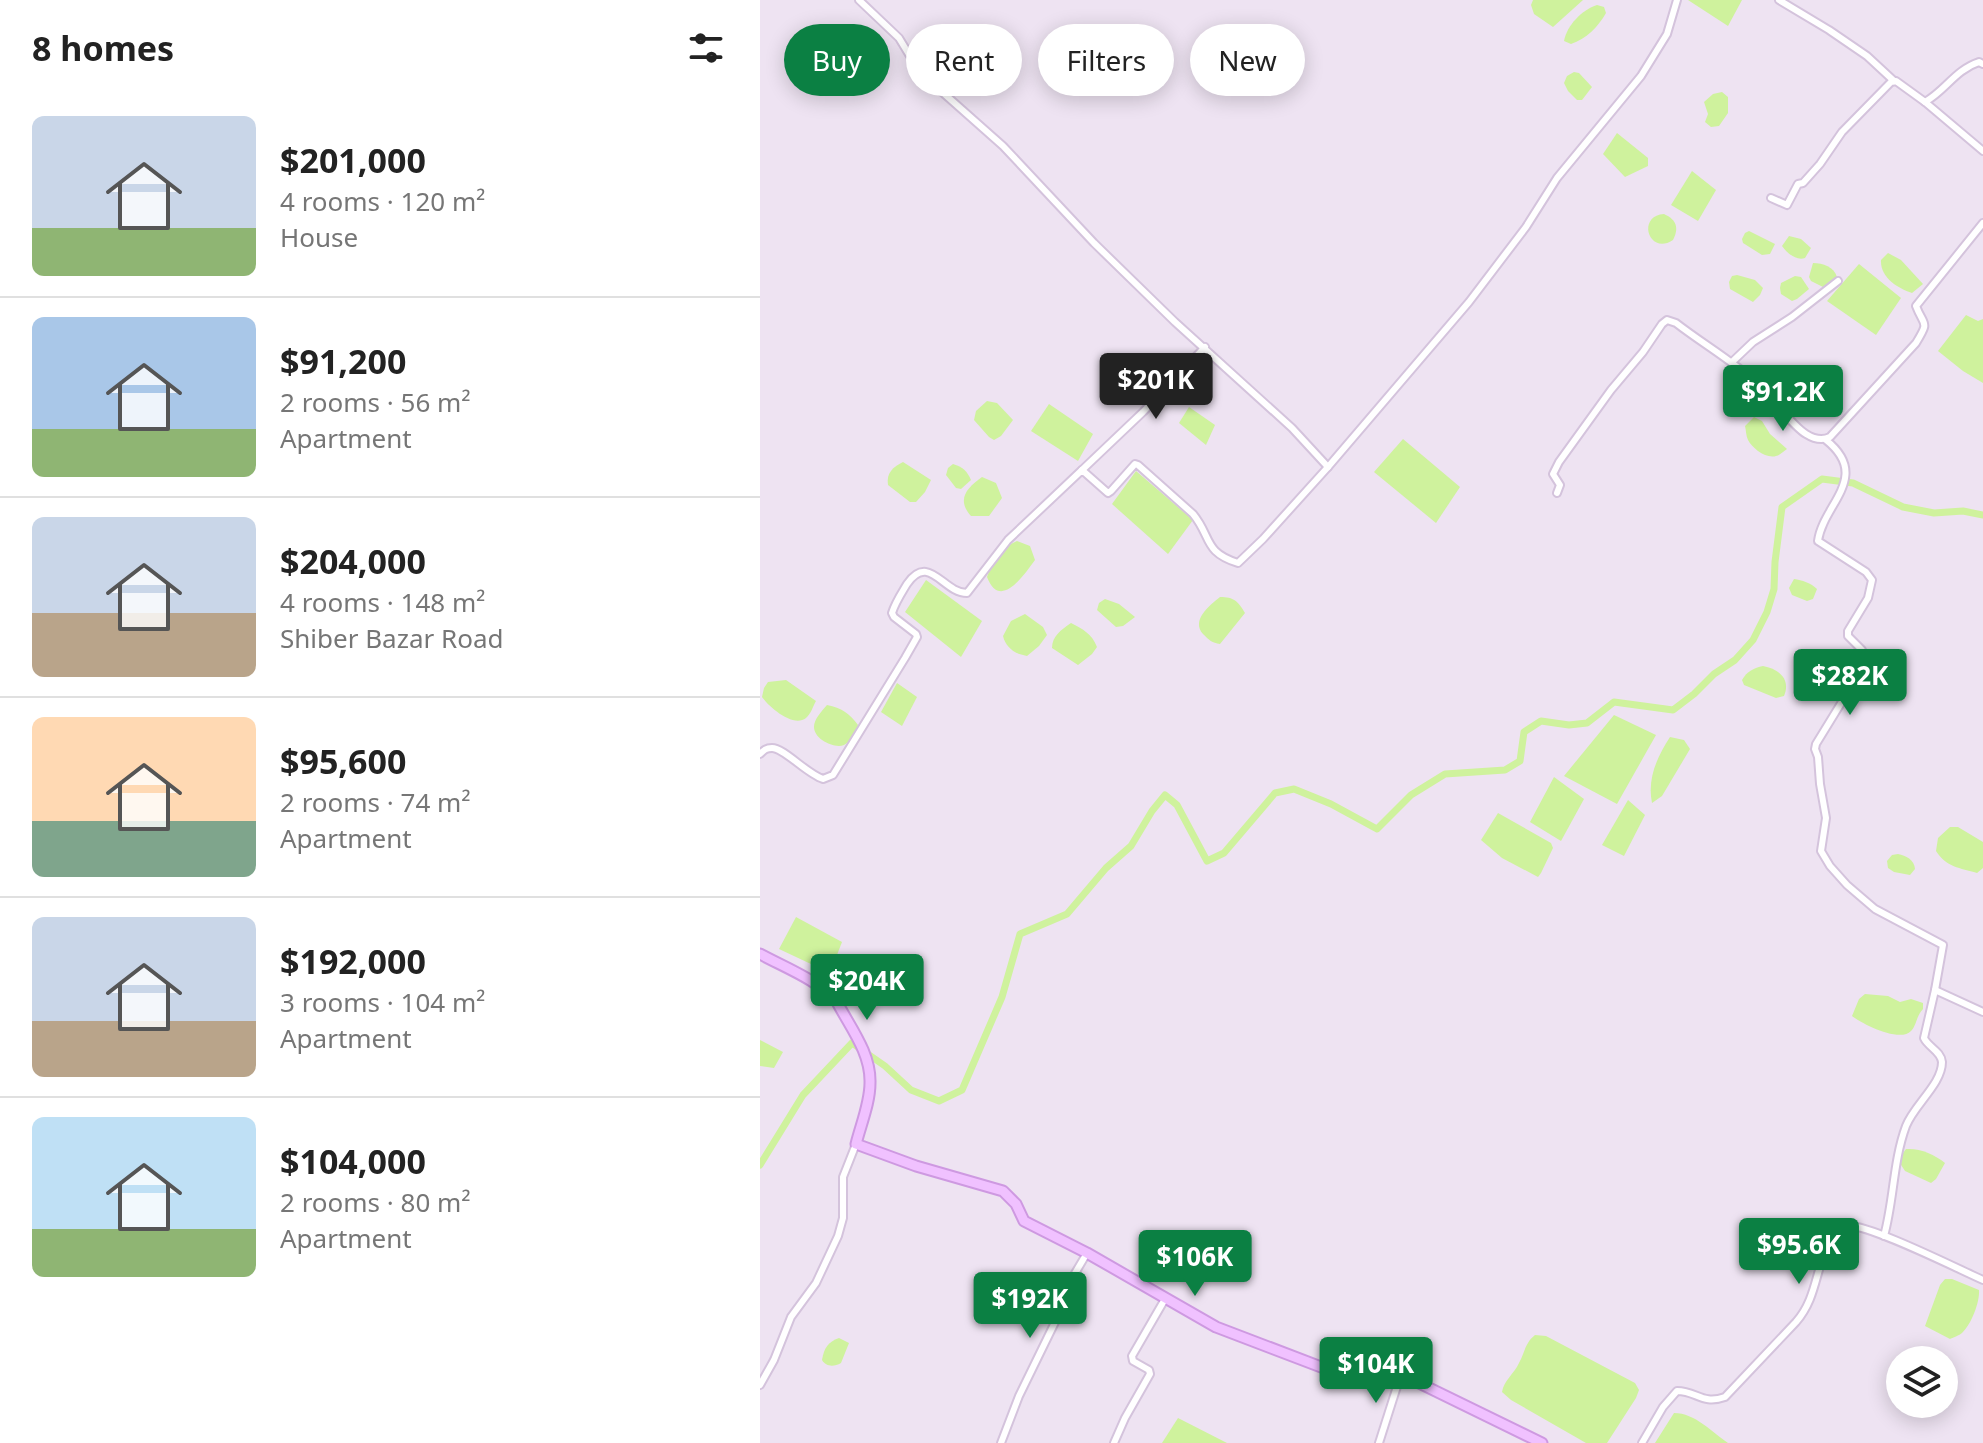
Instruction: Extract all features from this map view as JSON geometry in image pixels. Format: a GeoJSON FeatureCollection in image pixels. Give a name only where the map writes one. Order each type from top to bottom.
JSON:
{"type":"FeatureCollection","features":[{"type":"Feature","properties":{"kind":"street"},"geometry":{"type":"LineString","coordinates":[[859,0],[899,38],[913,61],[941,91],[1003,146],[1094,243],[1175,322],[1292,428],[1328,467]]}},
{"type":"Feature","properties":{"kind":"street"},"geometry":{"type":"LineString","coordinates":[[1082,470],[1108,493],[1135,464],[1138,465],[1193,514],[1219,556],[1238,563],[1328,467],[1469,302],[1526,227],[1557,178],[1641,76],[1667,34],[1677,0]]}},
{"type":"Feature","properties":{"kind":"street"},"geometry":{"type":"LineString","coordinates":[[1779,0],[1867,56],[1983,151]]}},
{"type":"Feature","properties":{"kind":"street"},"geometry":{"type":"LineString","coordinates":[[1925,102],[1958,72],[1979,62],[1983,64]]}},
{"type":"Feature","properties":{"kind":"street"},"geometry":{"type":"LineString","coordinates":[[1771,198],[1787,205],[1798,184],[1803,183],[1820,164],[1842,132],[1894,81]]}},
{"type":"Feature","properties":{"kind":"street"},"geometry":{"type":"LineString","coordinates":[[1826,440],[1916,343],[1925,327],[1916,306],[1983,223]]}},
{"type":"Feature","properties":{"kind":"street"},"geometry":{"type":"LineString","coordinates":[[1732,362],[1753,342],[1792,317],[1838,281]]}},
{"type":"Feature","properties":{"kind":"street"},"geometry":{"type":"LineString","coordinates":[[1557,493],[1560,485],[1553,474],[1559,462],[1667,320],[1732,362],[1760,386],[1798,428],[1808,435],[1826,440],[1838,451],[1844,464],[1838,499],[1818,541],[1866,572],[1872,580],[1868,598],[1848,631],[1848,636],[1864,655],[1815,749],[1826,818],[1821,851],[1847,885],[1875,909],[1943,945],[1924,1034],[1925,1042],[1941,1057],[1942,1063],[1935,1082],[1906,1125],[1884,1236]]}},
{"type":"Feature","properties":{"kind":"street"},"geometry":{"type":"LineString","coordinates":[[760,754],[766,749],[780,750],[814,776],[823,779],[833,775],[917,637],[892,613],[914,575],[929,573],[958,593],[967,593],[1008,540],[1143,412],[1205,347]]}},
{"type":"Feature","properties":{"kind":"street"},"geometry":{"type":"LineString","coordinates":[[760,954],[818,985],[833,997],[867,1059],[871,1081],[856,1144],[843,1177],[843,1218],[838,1236],[816,1283],[791,1317],[760,1385]]}},
{"type":"Feature","properties":{"kind":"street"},"geometry":{"type":"LineString","coordinates":[[1935,990],[1983,1012]]}},
{"type":"Feature","properties":{"kind":"street"},"geometry":{"type":"LineString","coordinates":[[856,1144],[916,1166],[1003,1191],[1016,1204],[1024,1221],[1087,1253],[1216,1327],[1321,1367],[1390,1374],[1419,1383],[1542,1443]]}},
{"type":"Feature","properties":{"kind":"street"},"geometry":{"type":"LineString","coordinates":[[1642,1443],[1663,1407],[1677,1391],[1708,1401],[1725,1397],[1796,1322],[1807,1310],[1829,1242],[1844,1226],[1855,1226],[1884,1236],[1983,1280]]}},
{"type":"Feature","properties":{"kind":"street"},"geometry":{"type":"LineString","coordinates":[[1001,1443],[1019,1396],[1087,1253]]}},
{"type":"Feature","properties":{"kind":"street"},"geometry":{"type":"LineString","coordinates":[[1114,1443],[1150,1374],[1149,1370],[1133,1361],[1132,1356],[1165,1299]]}},
{"type":"Feature","properties":{"kind":"street"},"geometry":{"type":"LineString","coordinates":[[1379,1443],[1400,1377]]}},
{"type":"Feature","properties":{"kind":"shaded area"},"geometry":{"type":"Polygon","coordinates":[[[1533,0],[1583,0],[1553,27],[1534,14],[1533,0]]]}},
{"type":"Feature","properties":{"kind":"shaded area"},"geometry":{"type":"Polygon","coordinates":[[[1688,0],[1742,0],[1728,26],[1688,0]]]}},
{"type":"Feature","properties":{"kind":"shaded area"},"geometry":{"type":"Polygon","coordinates":[[[1597,5],[1604,7],[1606,13],[1595,28],[1576,42],[1571,44],[1564,41],[1576,19],[1597,5]]]}},
{"type":"Feature","properties":{"kind":"shaded area"},"geometry":{"type":"Polygon","coordinates":[[[1579,73],[1592,87],[1582,100],[1577,100],[1564,83],[1567,76],[1579,73]]]}},
{"type":"Feature","properties":{"kind":"shaded area"},"geometry":{"type":"Polygon","coordinates":[[[1722,92],[1728,97],[1728,113],[1719,126],[1711,127],[1705,122],[1708,114],[1704,102],[1713,94],[1722,92]]]}},
{"type":"Feature","properties":{"kind":"shaded area"},"geometry":{"type":"Polygon","coordinates":[[[1617,133],[1648,158],[1648,166],[1625,177],[1603,154],[1617,133]]]}},
{"type":"Feature","properties":{"kind":"shaded area"},"geometry":{"type":"Polygon","coordinates":[[[1692,171],[1716,190],[1698,221],[1671,205],[1692,171]]]}},
{"type":"Feature","properties":{"kind":"shaded area"},"geometry":{"type":"Polygon","coordinates":[[[1664,214],[1676,225],[1673,240],[1665,244],[1652,239],[1648,227],[1655,216],[1664,214]]]}},
{"type":"Feature","properties":{"kind":"shaded area"},"geometry":{"type":"Polygon","coordinates":[[[1749,231],[1775,244],[1770,254],[1762,255],[1743,243],[1745,233],[1749,231]]]}},
{"type":"Feature","properties":{"kind":"shaded area"},"geometry":{"type":"Polygon","coordinates":[[[1789,236],[1801,239],[1811,248],[1805,258],[1789,254],[1782,246],[1789,236]]]}},
{"type":"Feature","properties":{"kind":"shaded area"},"geometry":{"type":"Polygon","coordinates":[[[1888,253],[1901,260],[1923,284],[1912,293],[1890,281],[1881,266],[1881,260],[1888,253]]]}},
{"type":"Feature","properties":{"kind":"shaded area"},"geometry":{"type":"Polygon","coordinates":[[[1813,263],[1831,268],[1837,277],[1832,284],[1823,287],[1811,281],[1809,277],[1813,263]]]}},
{"type":"Feature","properties":{"kind":"shaded area"},"geometry":{"type":"Polygon","coordinates":[[[1859,264],[1901,298],[1876,335],[1827,301],[1859,264]]]}},
{"type":"Feature","properties":{"kind":"shaded area"},"geometry":{"type":"Polygon","coordinates":[[[1732,276],[1755,280],[1763,288],[1753,302],[1730,289],[1732,276]]]}},
{"type":"Feature","properties":{"kind":"shaded area"},"geometry":{"type":"Polygon","coordinates":[[[1795,276],[1801,277],[1809,289],[1792,301],[1781,294],[1780,288],[1781,283],[1795,276]]]}},
{"type":"Feature","properties":{"kind":"shaded area"},"geometry":{"type":"Polygon","coordinates":[[[1966,315],[1978,321],[1983,319],[1983,383],[1938,351],[1966,315]]]}},
{"type":"Feature","properties":{"kind":"shaded area"},"geometry":{"type":"Polygon","coordinates":[[[987,401],[997,403],[1013,420],[994,440],[974,420],[976,411],[987,401]]]}},
{"type":"Feature","properties":{"kind":"shaded area"},"geometry":{"type":"Polygon","coordinates":[[[1049,404],[1093,434],[1078,461],[1031,431],[1049,404]]]}},
{"type":"Feature","properties":{"kind":"shaded area"},"geometry":{"type":"Polygon","coordinates":[[[1189,407],[1215,425],[1206,445],[1179,423],[1189,407]]]}},
{"type":"Feature","properties":{"kind":"shaded area"},"geometry":{"type":"Polygon","coordinates":[[[1754,417],[1762,421],[1770,434],[1787,449],[1772,457],[1753,446],[1747,438],[1745,426],[1754,417]]]}},
{"type":"Feature","properties":{"kind":"shaded area"},"geometry":{"type":"Polygon","coordinates":[[[1403,439],[1460,487],[1436,523],[1374,472],[1403,439]]]}},
{"type":"Feature","properties":{"kind":"shaded area"},"geometry":{"type":"Polygon","coordinates":[[[903,462],[931,480],[916,502],[910,502],[888,485],[891,471],[903,462]]]}},
{"type":"Feature","properties":{"kind":"shaded area"},"geometry":{"type":"Polygon","coordinates":[[[953,464],[964,470],[971,480],[961,489],[956,488],[946,475],[953,464]]]}},
{"type":"Feature","properties":{"kind":"shaded area"},"geometry":{"type":"Polygon","coordinates":[[[1136,471],[1193,520],[1168,554],[1112,504],[1136,471]]]}},
{"type":"Feature","properties":{"kind":"shaded area"},"geometry":{"type":"Polygon","coordinates":[[[982,477],[996,483],[1002,498],[989,516],[971,516],[964,504],[965,494],[982,477]]]}},
{"type":"Feature","properties":{"kind":"shaded area"},"geometry":{"type":"Polygon","coordinates":[[[1017,541],[1030,546],[1035,560],[1012,587],[998,591],[987,577],[998,555],[1017,541]]]}},
{"type":"Feature","properties":{"kind":"shaded area"},"geometry":{"type":"Polygon","coordinates":[[[1794,579],[1817,589],[1813,599],[1807,601],[1792,595],[1789,588],[1794,579]]]}},
{"type":"Feature","properties":{"kind":"shaded area"},"geometry":{"type":"Polygon","coordinates":[[[926,580],[982,621],[961,657],[905,612],[926,580]]]}},
{"type":"Feature","properties":{"kind":"shaded area"},"geometry":{"type":"Polygon","coordinates":[[[1220,597],[1235,600],[1245,613],[1220,644],[1205,636],[1199,624],[1203,614],[1220,597]]]}},
{"type":"Feature","properties":{"kind":"shaded area"},"geometry":{"type":"Polygon","coordinates":[[[1105,599],[1119,604],[1135,617],[1116,627],[1097,610],[1099,603],[1105,599]]]}},
{"type":"Feature","properties":{"kind":"shaded area"},"geometry":{"type":"Polygon","coordinates":[[[1025,614],[1043,627],[1047,635],[1027,656],[1012,650],[1003,636],[1011,621],[1025,614]]]}},
{"type":"Feature","properties":{"kind":"shaded area"},"geometry":{"type":"Polygon","coordinates":[[[1071,623],[1087,632],[1097,647],[1078,665],[1052,648],[1055,637],[1071,623]]]}},
{"type":"Feature","properties":{"kind":"shaded area"},"geometry":{"type":"Polygon","coordinates":[[[1763,666],[1774,670],[1785,680],[1784,696],[1776,698],[1744,685],[1742,680],[1746,674],[1763,666]]]}},
{"type":"Feature","properties":{"kind":"shaded area"},"geometry":{"type":"Polygon","coordinates":[[[786,680],[816,701],[808,716],[801,720],[782,715],[762,697],[768,682],[786,680]]]}},
{"type":"Feature","properties":{"kind":"shaded area"},"geometry":{"type":"Polygon","coordinates":[[[897,683],[917,697],[902,726],[881,712],[897,683]]]}},
{"type":"Feature","properties":{"kind":"shaded area"},"geometry":{"type":"Polygon","coordinates":[[[827,705],[845,712],[858,725],[844,745],[825,742],[815,731],[815,721],[827,705]]]}},
{"type":"Feature","properties":{"kind":"shaded area"},"geometry":{"type":"Polygon","coordinates":[[[1614,715],[1656,735],[1617,804],[1564,776],[1614,715]]]}},
{"type":"Feature","properties":{"kind":"shaded area"},"geometry":{"type":"Polygon","coordinates":[[[1670,737],[1684,740],[1690,749],[1662,796],[1652,803],[1654,768],[1670,737]]]}},
{"type":"Feature","properties":{"kind":"shaded area"},"geometry":{"type":"Polygon","coordinates":[[[1554,777],[1584,799],[1561,841],[1530,822],[1554,777]]]}},
{"type":"Feature","properties":{"kind":"shaded area"},"geometry":{"type":"Polygon","coordinates":[[[1628,800],[1645,815],[1624,856],[1602,845],[1628,800]]]}},
{"type":"Feature","properties":{"kind":"shaded area"},"geometry":{"type":"Polygon","coordinates":[[[1498,813],[1551,843],[1553,848],[1538,877],[1502,858],[1481,840],[1498,813]]]}},
{"type":"Feature","properties":{"kind":"shaded area"},"geometry":{"type":"Polygon","coordinates":[[[1950,827],[1958,827],[1983,842],[1983,868],[1977,873],[1949,864],[1936,851],[1938,838],[1950,827]]]}},
{"type":"Feature","properties":{"kind":"shaded area"},"geometry":{"type":"Polygon","coordinates":[[[1898,854],[1913,863],[1915,869],[1910,875],[1888,868],[1887,861],[1898,854]]]}},
{"type":"Feature","properties":{"kind":"shaded area"},"geometry":{"type":"Polygon","coordinates":[[[796,917],[842,942],[830,973],[779,949],[796,917]]]}},
{"type":"Feature","properties":{"kind":"shaded area"},"geometry":{"type":"Polygon","coordinates":[[[1865,994],[1888,996],[1900,1002],[1911,999],[1923,1003],[1923,1009],[1911,1031],[1890,1034],[1852,1016],[1859,999],[1865,994]]]}},
{"type":"Feature","properties":{"kind":"shaded area"},"geometry":{"type":"Polygon","coordinates":[[[760,1040],[783,1052],[774,1068],[760,1066],[760,1040]]]}},
{"type":"Feature","properties":{"kind":"shaded area"},"geometry":{"type":"Polygon","coordinates":[[[1906,1149],[1927,1152],[1945,1163],[1936,1179],[1931,1183],[1905,1171],[1898,1160],[1906,1149]]]}},
{"type":"Feature","properties":{"kind":"shaded area"},"geometry":{"type":"Polygon","coordinates":[[[1945,1279],[1979,1290],[1969,1325],[1961,1334],[1950,1339],[1925,1326],[1945,1279]]]}},
{"type":"Feature","properties":{"kind":"shaded area"},"geometry":{"type":"Polygon","coordinates":[[[1535,1335],[1546,1336],[1635,1383],[1639,1390],[1636,1398],[1607,1443],[1586,1443],[1502,1392],[1527,1344],[1535,1335]]]}},
{"type":"Feature","properties":{"kind":"shaded area"},"geometry":{"type":"Polygon","coordinates":[[[839,1338],[849,1343],[841,1363],[828,1365],[822,1360],[824,1352],[829,1344],[839,1338]]]}},
{"type":"Feature","properties":{"kind":"shaded area"},"geometry":{"type":"Polygon","coordinates":[[[1674,1413],[1696,1420],[1728,1443],[1655,1443],[1674,1413]]]}},
{"type":"Feature","properties":{"kind":"shaded area"},"geometry":{"type":"Polygon","coordinates":[[[1178,1418],[1227,1443],[1162,1443],[1178,1418]]]}},
{"type":"Feature","properties":{"kind":"waterway"},"geometry":{"type":"LineString","coordinates":[[760,1165],[803,1095],[852,1043],[885,1066],[911,1090],[939,1101],[962,1090],[1002,997],[1020,934],[1067,914],[1106,868],[1131,846],[1165,795],[1177,805],[1207,861],[1224,853],[1275,793],[1294,789],[1331,804],[1377,829],[1411,795],[1445,774],[1505,770],[1520,761],[1524,732],[1541,721],[1569,725],[1587,723],[1614,702],[1673,710],[1694,694],[1714,674],[1735,660],[1753,640],[1774,589],[1782,507],[1822,479],[1853,483],[1903,507],[1934,513],[1963,511],[1983,515]]}}]}
